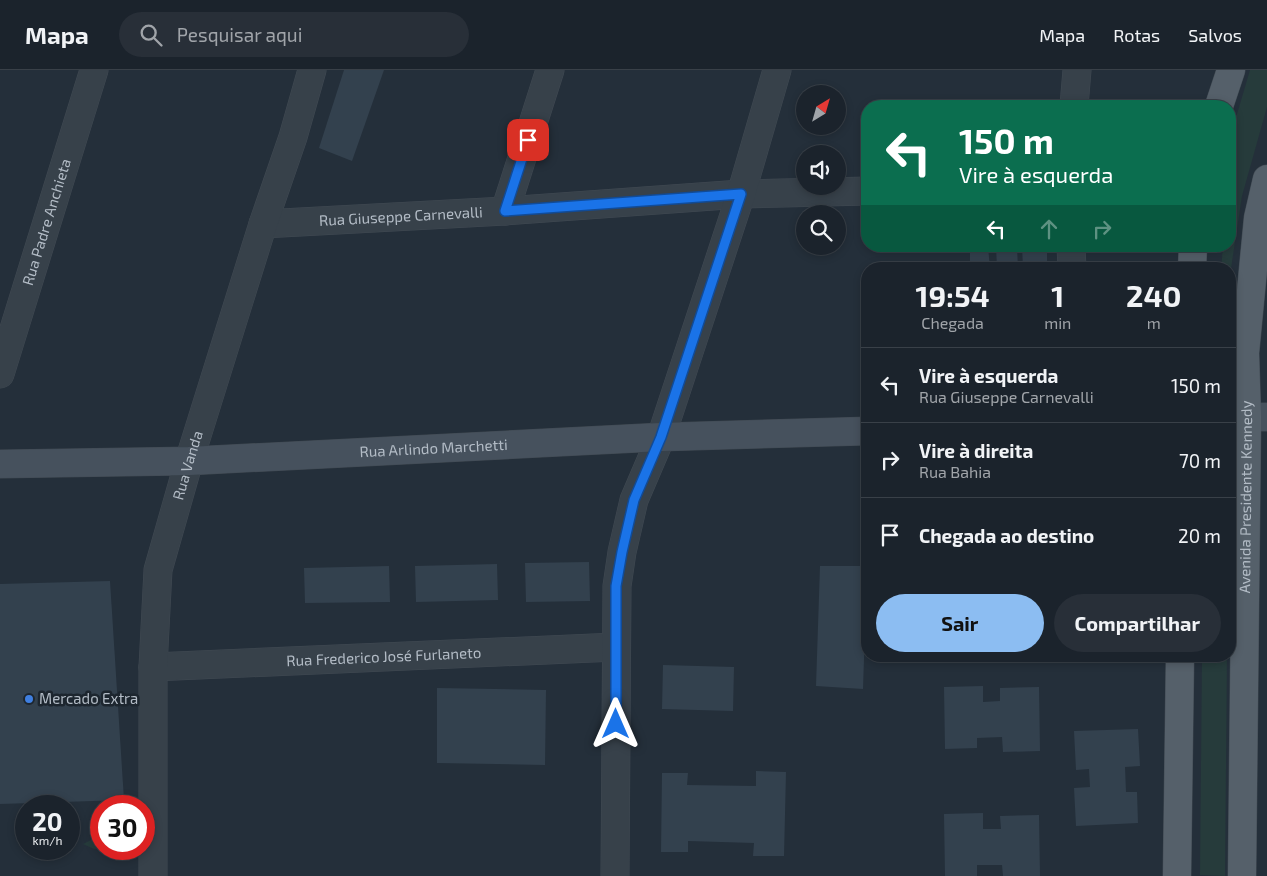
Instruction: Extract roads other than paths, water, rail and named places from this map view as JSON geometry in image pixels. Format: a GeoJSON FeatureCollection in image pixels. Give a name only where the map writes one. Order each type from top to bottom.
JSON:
{"type":"FeatureCollection","features":[{"type":"Feature","properties":{"kind":"main road"},"geometry":{"type":"LineString","coordinates":[[1221,100],[1231,70]]}},
{"type":"Feature","properties":{"kind":"main road","name":"Avenida Presidente Kennedy"},"geometry":{"type":"LineString","coordinates":[[1242,876],[1248,417],[1245,353],[1258,218],[1267,180]]}},
{"type":"Feature","properties":{"kind":"main road"},"geometry":{"type":"LineString","coordinates":[[1177,876],[1180,662]]}},
{"type":"Feature","properties":{"kind":"street","name":"Rua Padre Anchieta"},"geometry":{"type":"LineString","coordinates":[[0,374],[94,70]]}},
{"type":"Feature","properties":{"kind":"street","name":"Rua Vanda"},"geometry":{"type":"LineString","coordinates":[[153,876],[152,668],[158,570],[189,461],[263,224],[293,137],[312,70]]}},
{"type":"Feature","properties":{"kind":"street"},"geometry":{"type":"LineString","coordinates":[[505,211],[550,70]]}},
{"type":"Feature","properties":{"kind":"street"},"geometry":{"type":"LineString","coordinates":[[615,876],[616,586],[622,552],[634,500],[661,437],[741,194],[778,70]]}},
{"type":"Feature","properties":{"kind":"street"},"geometry":{"type":"LineString","coordinates":[[1074,100],[1077,70]]}},
{"type":"Feature","properties":{"kind":"street","name":"Rua Giuseppe Carnevalli"},"geometry":{"type":"LineString","coordinates":[[263,224],[505,211],[741,194],[861,190]]}},
{"type":"Feature","properties":{"kind":"street","name":"Rua Arlindo Marchetti"},"geometry":{"type":"LineString","coordinates":[[0,464],[189,461],[661,437],[861,431]]}},
{"type":"Feature","properties":{"kind":"street","name":"Rua Frederico José Furlaneto"},"geometry":{"type":"LineString","coordinates":[[152,668],[616,647]]}},
{"type":"Feature","properties":{"kind":"place","name":"Mercado Extra"},"geometry":{"type":"Point","coordinates":[29,699]}}]}
